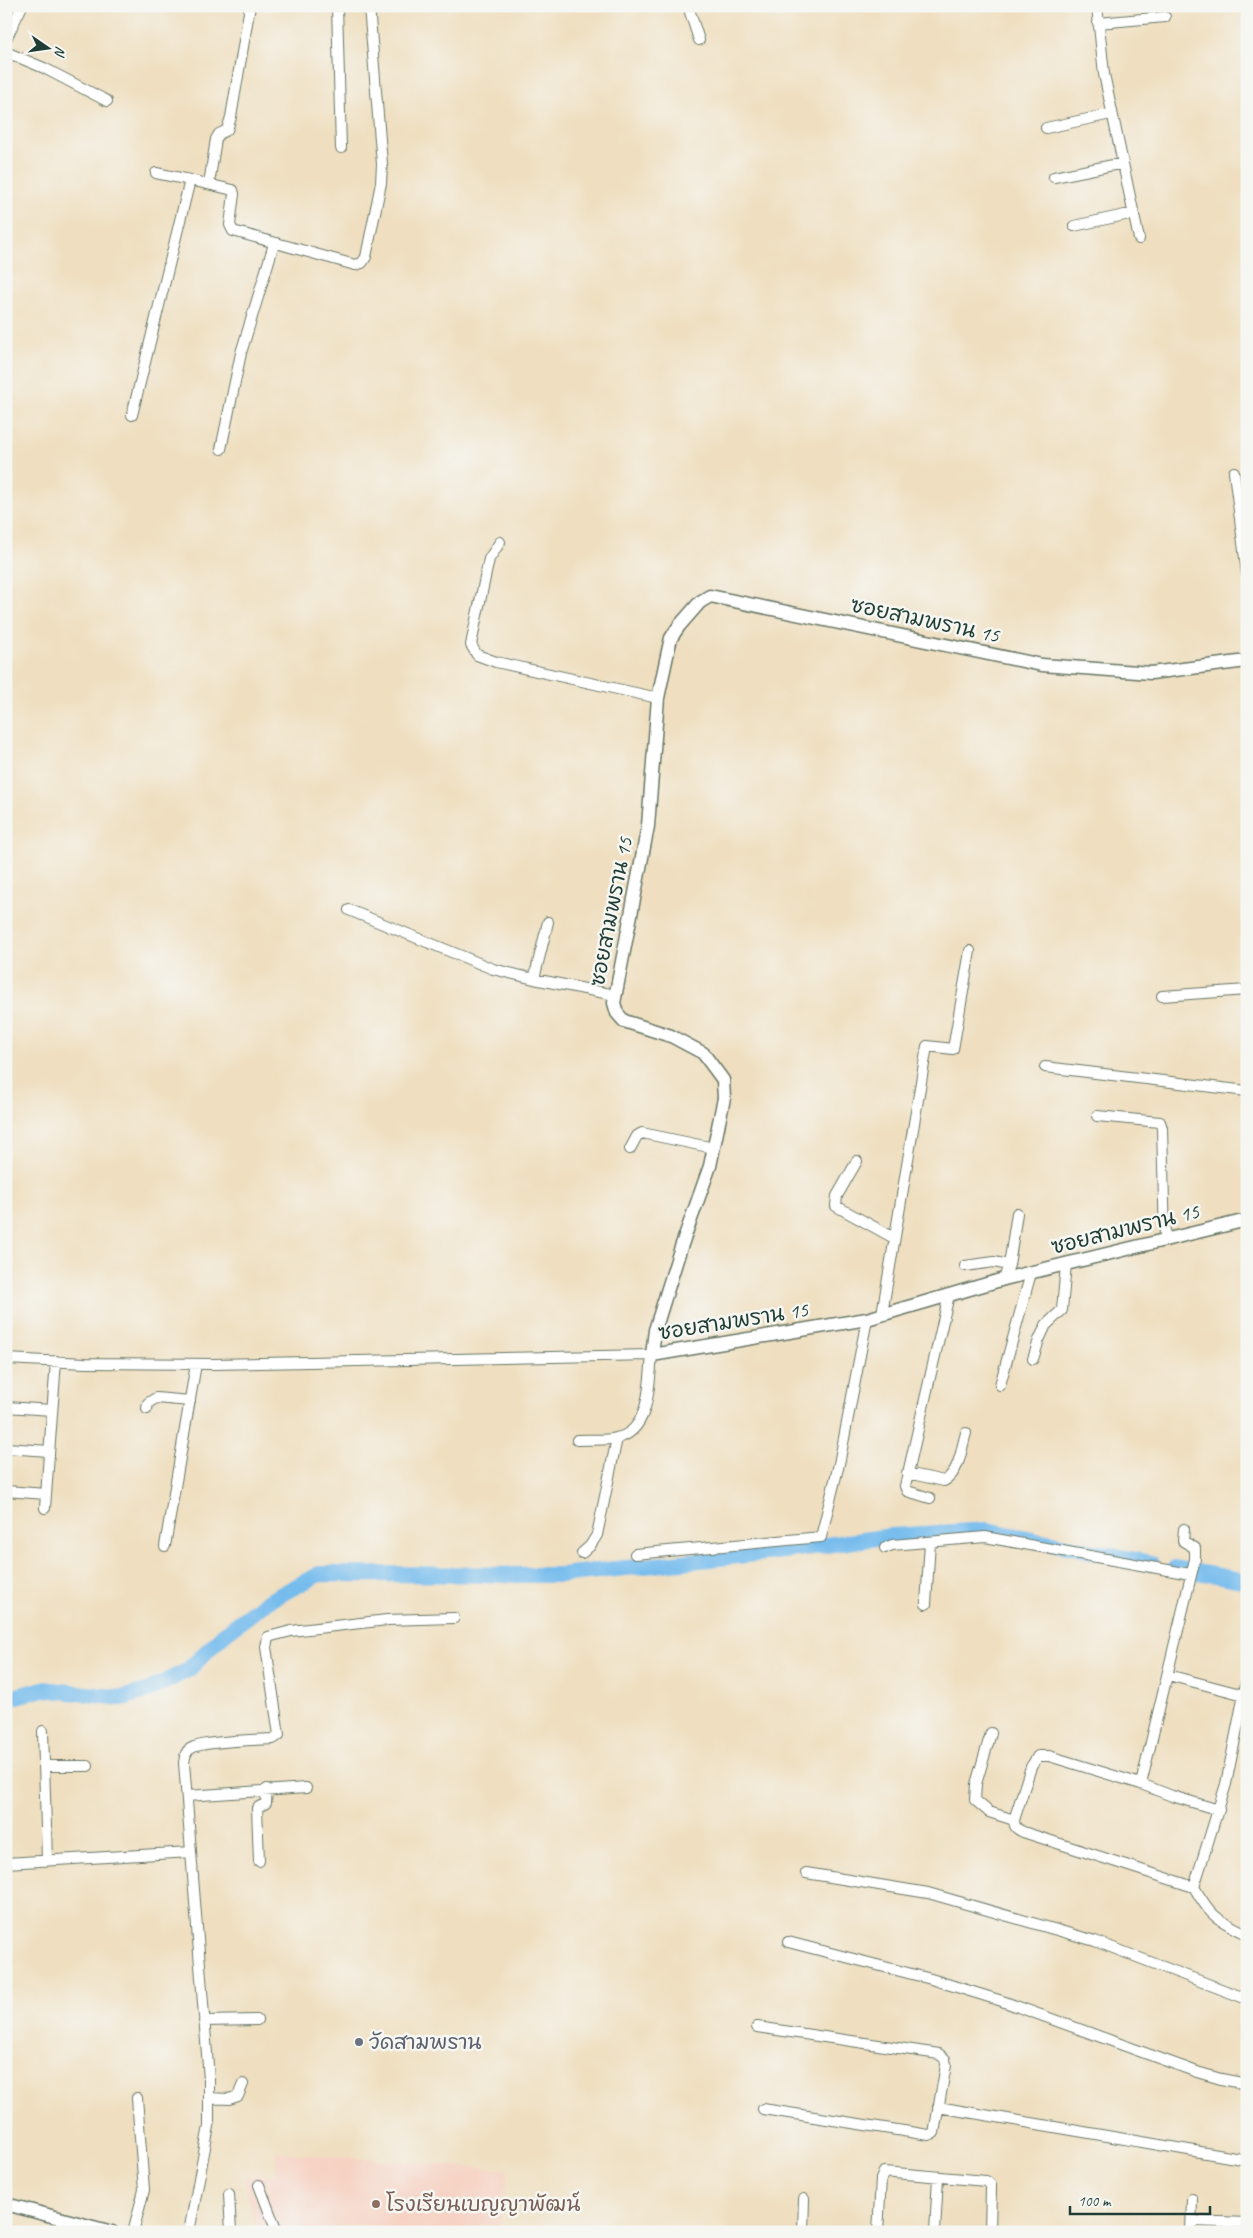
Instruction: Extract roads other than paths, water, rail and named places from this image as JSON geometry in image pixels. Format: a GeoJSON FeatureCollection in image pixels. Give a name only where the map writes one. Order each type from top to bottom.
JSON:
{"type":"FeatureCollection","features":[{"type":"Feature","properties":{"kind":"street"},"geometry":{"type":"LineString","coordinates":[[6,38],[22,6]]}},
{"type":"Feature","properties":{"kind":"street"},"geometry":{"type":"LineString","coordinates":[[209,184],[216,139],[218,134],[228,127],[231,118],[250,6]]}},
{"type":"Feature","properties":{"kind":"street"},"geometry":{"type":"LineString","coordinates":[[337,6],[342,148]]}},
{"type":"Feature","properties":{"kind":"street"},"geometry":{"type":"LineString","coordinates":[[156,172],[209,184],[234,192],[230,225],[233,231],[274,244],[355,265],[362,263],[366,257],[381,183],[382,164],[370,6]]}},
{"type":"Feature","properties":{"kind":"street"},"geometry":{"type":"LineString","coordinates":[[688,6],[698,40]]}},
{"type":"Feature","properties":{"kind":"street"},"geometry":{"type":"LineString","coordinates":[[1097,6],[1104,74],[1139,239]]}},
{"type":"Feature","properties":{"kind":"street"},"geometry":{"type":"LineString","coordinates":[[1098,23],[1166,17]]}},
{"type":"Feature","properties":{"kind":"street"},"geometry":{"type":"LineString","coordinates":[[6,52],[44,68],[107,101]]}},
{"type":"Feature","properties":{"kind":"street"},"geometry":{"type":"LineString","coordinates":[[1046,128],[1112,114]]}},
{"type":"Feature","properties":{"kind":"street"},"geometry":{"type":"LineString","coordinates":[[1054,177],[1123,163]]}},
{"type":"Feature","properties":{"kind":"street"},"geometry":{"type":"LineString","coordinates":[[132,415],[190,180]]}},
{"type":"Feature","properties":{"kind":"street"},"geometry":{"type":"LineString","coordinates":[[1074,226],[1134,213]]}},
{"type":"Feature","properties":{"kind":"street"},"geometry":{"type":"LineString","coordinates":[[221,449],[242,353],[274,244]]}},
{"type":"Feature","properties":{"kind":"street"},"geometry":{"type":"LineString","coordinates":[[1234,472],[1247,574]]}},
{"type":"Feature","properties":{"kind":"street"},"geometry":{"type":"LineString","coordinates":[[500,542],[491,554],[485,576],[472,645],[477,655],[496,662],[658,698]]}},
{"type":"Feature","properties":{"kind":"street","name":"ซอยสามพราน 15"},"geometry":{"type":"LineString","coordinates":[[1247,661],[1151,673],[1042,665],[710,596],[700,602],[671,638],[658,698],[648,826],[614,1003],[617,1013],[624,1020],[671,1036],[703,1054],[723,1080],[724,1098],[710,1166],[680,1250],[656,1330],[652,1355],[867,1319],[1004,1279],[1247,1220]]}},
{"type":"Feature","properties":{"kind":"street"},"geometry":{"type":"LineString","coordinates":[[349,910],[474,962],[534,979],[615,994]]}},
{"type":"Feature","properties":{"kind":"street"},"geometry":{"type":"LineString","coordinates":[[534,979],[548,922]]}},
{"type":"Feature","properties":{"kind":"street"},"geometry":{"type":"LineString","coordinates":[[882,1314],[927,1046],[953,1049],[970,952]]}},
{"type":"Feature","properties":{"kind":"street"},"geometry":{"type":"LineString","coordinates":[[1162,996],[1247,990]]}},
{"type":"Feature","properties":{"kind":"street"},"geometry":{"type":"LineString","coordinates":[[1045,1067],[1247,1091]]}},
{"type":"Feature","properties":{"kind":"street"},"geometry":{"type":"LineString","coordinates":[[1097,1116],[1160,1122],[1162,1128],[1165,1239]]}},
{"type":"Feature","properties":{"kind":"street"},"geometry":{"type":"LineString","coordinates":[[630,1149],[637,1136],[642,1133],[714,1148]]}},
{"type":"Feature","properties":{"kind":"street"},"geometry":{"type":"LineString","coordinates":[[857,1161],[836,1196],[836,1206],[894,1238]]}},
{"type":"Feature","properties":{"kind":"street"},"geometry":{"type":"LineString","coordinates":[[1004,1279],[1009,1265],[1017,1213]]}},
{"type":"Feature","properties":{"kind":"street"},"geometry":{"type":"LineString","coordinates":[[965,1266],[994,1262],[1009,1265]]}},
{"type":"Feature","properties":{"kind":"street"},"geometry":{"type":"LineString","coordinates":[[1033,1359],[1038,1340],[1046,1325],[1062,1310],[1066,1264]]}},
{"type":"Feature","properties":{"kind":"street"},"geometry":{"type":"LineString","coordinates":[[1000,1385],[1031,1273]]}},
{"type":"Feature","properties":{"kind":"street"},"geometry":{"type":"LineString","coordinates":[[930,1498],[907,1491],[905,1486],[949,1295]]}},
{"type":"Feature","properties":{"kind":"street"},"geometry":{"type":"LineString","coordinates":[[635,1554],[818,1538],[823,1535],[839,1464],[867,1319]]}},
{"type":"Feature","properties":{"kind":"street"},"geometry":{"type":"LineString","coordinates":[[6,1359],[85,1363],[196,1364],[652,1355],[648,1390],[641,1419],[625,1435],[616,1438],[577,1440]]}},
{"type":"Feature","properties":{"kind":"street"},"geometry":{"type":"LineString","coordinates":[[45,1508],[56,1361]]}},
{"type":"Feature","properties":{"kind":"street"},"geometry":{"type":"LineString","coordinates":[[165,1546],[196,1364]]}},
{"type":"Feature","properties":{"kind":"street"},"geometry":{"type":"LineString","coordinates":[[147,1409],[151,1400],[156,1398],[190,1401]]}},
{"type":"Feature","properties":{"kind":"street"},"geometry":{"type":"LineString","coordinates":[[6,1407],[52,1410]]}},
{"type":"Feature","properties":{"kind":"street"},"geometry":{"type":"LineString","coordinates":[[907,1473],[944,1480],[949,1477],[956,1466],[966,1433]]}},
{"type":"Feature","properties":{"kind":"street"},"geometry":{"type":"LineString","coordinates":[[582,1553],[590,1546],[597,1535],[616,1438]]}},
{"type":"Feature","properties":{"kind":"street"},"geometry":{"type":"LineString","coordinates":[[6,1448],[49,1451]]}},
{"type":"Feature","properties":{"kind":"street"},"geometry":{"type":"LineString","coordinates":[[6,1491],[46,1494]]}},
{"type":"Feature","properties":{"kind":"street"},"geometry":{"type":"LineString","coordinates":[[1141,1784],[1194,1559],[1195,1548],[1183,1541],[1184,1529]]}},
{"type":"Feature","properties":{"kind":"street"},"geometry":{"type":"LineString","coordinates":[[885,1548],[892,1545],[985,1537],[1190,1573]]}},
{"type":"Feature","properties":{"kind":"street"},"geometry":{"type":"LineString","coordinates":[[926,1604],[930,1542]]}},
{"type":"Feature","properties":{"kind":"street"},"geometry":{"type":"LineString","coordinates":[[189,2232],[208,2134],[209,2098],[184,1763],[185,1755],[191,1748],[202,1745],[273,1738],[279,1735],[266,1647],[268,1637],[291,1630],[387,1620],[454,1618]]}},
{"type":"Feature","properties":{"kind":"street"},"geometry":{"type":"LineString","coordinates":[[1168,1675],[1244,1695]]}},
{"type":"Feature","properties":{"kind":"street"},"geometry":{"type":"LineString","coordinates":[[1194,1887],[1226,1784],[1247,1679]]}},
{"type":"Feature","properties":{"kind":"street"},"geometry":{"type":"LineString","coordinates":[[43,1731],[47,1860]]}},
{"type":"Feature","properties":{"kind":"street"},"geometry":{"type":"LineString","coordinates":[[991,1733],[976,1784],[975,1800],[989,1812],[1014,1820]]}},
{"type":"Feature","properties":{"kind":"street"},"geometry":{"type":"LineString","coordinates":[[1219,1810],[1049,1756],[1038,1756],[1031,1768],[1014,1820],[1017,1829],[1023,1832],[1194,1887],[1207,1910],[1214,1917],[1247,1934]]}},
{"type":"Feature","properties":{"kind":"street"},"geometry":{"type":"LineString","coordinates":[[44,1766],[88,1766]]}},
{"type":"Feature","properties":{"kind":"street"},"geometry":{"type":"LineString","coordinates":[[187,1796],[306,1788]]}},
{"type":"Feature","properties":{"kind":"street"},"geometry":{"type":"LineString","coordinates":[[259,1861],[257,1808],[266,1803],[268,1790]]}},
{"type":"Feature","properties":{"kind":"street"},"geometry":{"type":"LineString","coordinates":[[6,1863],[191,1852]]}},
{"type":"Feature","properties":{"kind":"street"},"geometry":{"type":"LineString","coordinates":[[806,1873],[928,1893],[1095,1941],[1247,1999]]}},
{"type":"Feature","properties":{"kind":"street"},"geometry":{"type":"LineString","coordinates":[[788,1942],[940,1981],[1002,2001],[1197,2072],[1247,2084]]}},
{"type":"Feature","properties":{"kind":"street"},"geometry":{"type":"LineString","coordinates":[[204,2021],[257,2020]]}},
{"type":"Feature","properties":{"kind":"street"},"geometry":{"type":"LineString","coordinates":[[757,2027],[939,2054],[946,2059],[934,2133],[925,2136],[763,2109]]}},
{"type":"Feature","properties":{"kind":"street"},"geometry":{"type":"LineString","coordinates":[[209,2098],[229,2099],[238,2096],[243,2084]]}},
{"type":"Feature","properties":{"kind":"street"},"geometry":{"type":"LineString","coordinates":[[132,2232],[144,2190],[137,2098]]}},
{"type":"Feature","properties":{"kind":"street"},"geometry":{"type":"LineString","coordinates":[[938,2107],[1247,2160]]}},
{"type":"Feature","properties":{"kind":"street"},"geometry":{"type":"LineString","coordinates":[[878,2232],[881,2179],[884,2172],[983,2180],[991,2185],[990,2232]]}},
{"type":"Feature","properties":{"kind":"street"},"geometry":{"type":"LineString","coordinates":[[935,2232],[938,2177]]}},
{"type":"Feature","properties":{"kind":"street"},"geometry":{"type":"LineString","coordinates":[[259,2185],[277,2232]]}},
{"type":"Feature","properties":{"kind":"street"},"geometry":{"type":"LineString","coordinates":[[229,2194],[231,2232]]}},
{"type":"Feature","properties":{"kind":"street"},"geometry":{"type":"LineString","coordinates":[[803,2232],[804,2199]]}},
{"type":"Feature","properties":{"kind":"street"},"geometry":{"type":"LineString","coordinates":[[1191,2232],[1192,2199]]}},
{"type":"Feature","properties":{"kind":"street"},"geometry":{"type":"LineString","coordinates":[[6,2204],[112,2232]]}},
{"type":"Feature","properties":{"kind":"street"},"geometry":{"type":"LineString","coordinates":[[1192,2221],[1247,2223]]}},
{"type":"Feature","properties":{"kind":"waterway"},"geometry":{"type":"LineString","coordinates":[[6,1699],[43,1689],[122,1698],[147,1691],[188,1670],[224,1634],[265,1603],[319,1574],[560,1575],[775,1552],[891,1536],[987,1530],[1151,1563]]}},
{"type":"Feature","properties":{"kind":"waterway"},"geometry":{"type":"LineString","coordinates":[[1175,1568],[1247,1581]]}},
{"type":"Feature","properties":{"kind":"place","name":"วัดสามพราน"},"geometry":{"type":"Point","coordinates":[359,2042]}},
{"type":"Feature","properties":{"kind":"place","name":"โรงเรียนเบญญาพัฒน์"},"geometry":{"type":"Point","coordinates":[376,2204]}}]}
